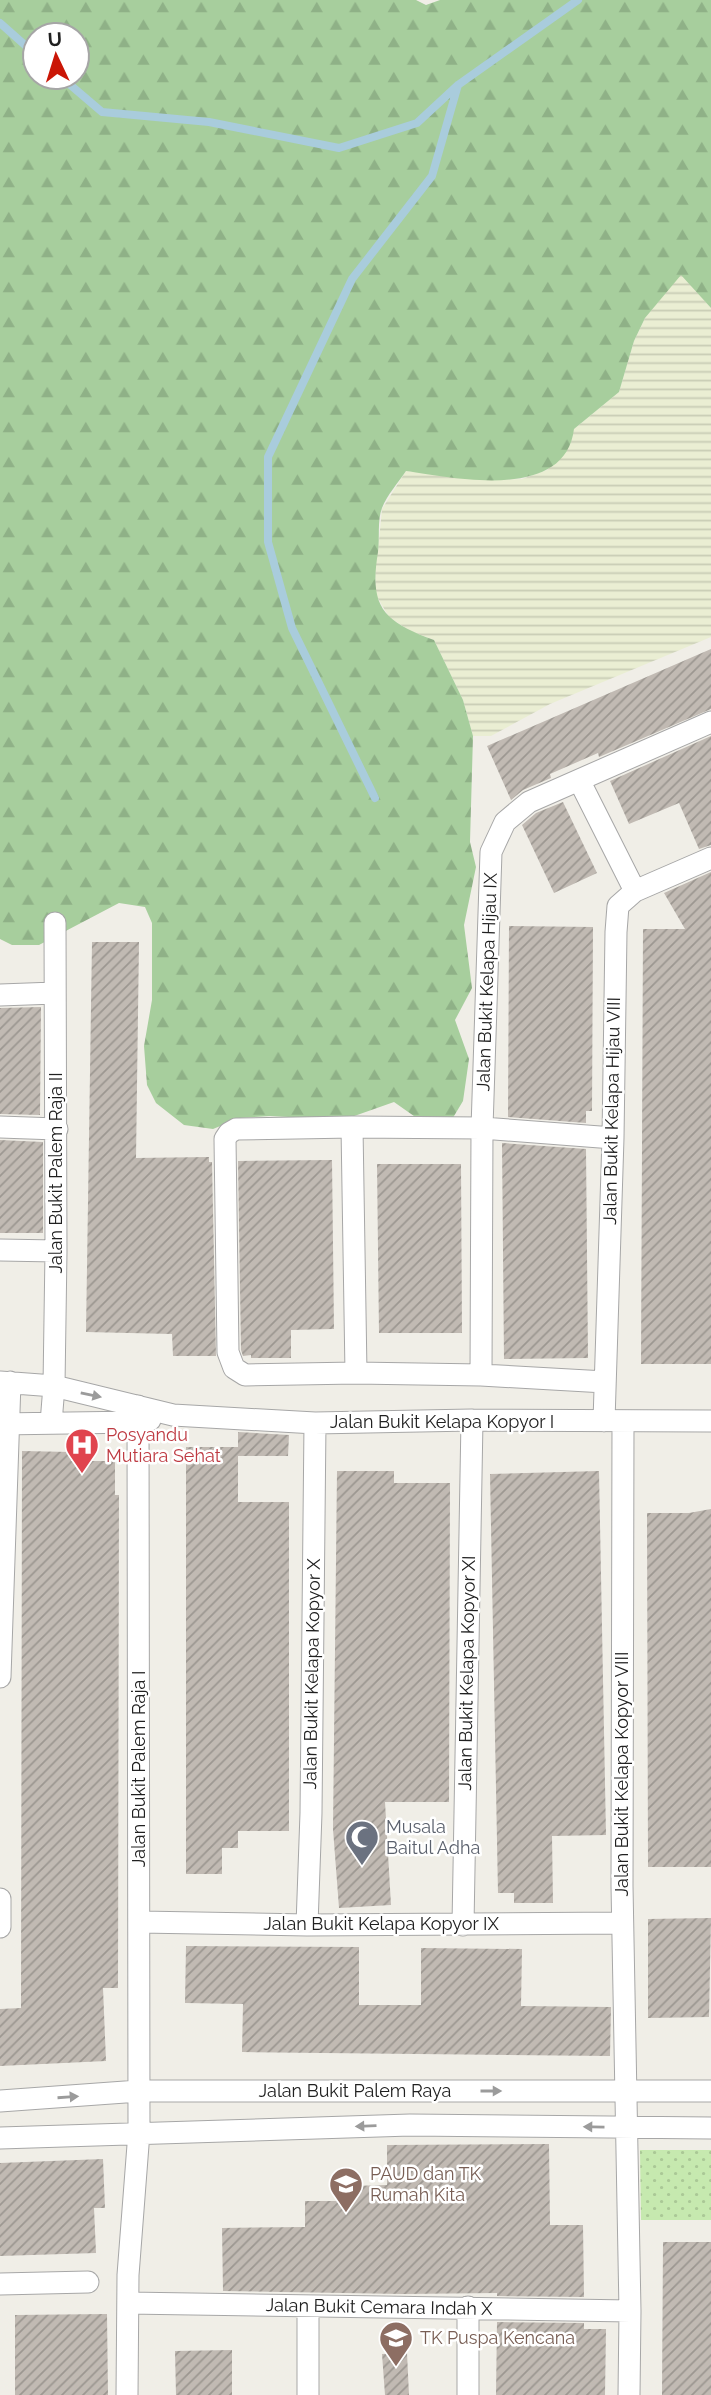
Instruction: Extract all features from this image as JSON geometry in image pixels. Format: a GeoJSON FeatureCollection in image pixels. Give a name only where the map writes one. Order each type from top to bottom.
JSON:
{"type":"FeatureCollection","features":[{"type":"Feature","properties":{"kind":"street","name":"Jalan Bukit Kelapa Hijau IX"},"geometry":{"type":"LineString","coordinates":[[481,1375],[482,1128],[491,852],[505,822],[528,802],[711,722]]}},
{"type":"Feature","properties":{"kind":"street"},"geometry":{"type":"LineString","coordinates":[[579,780],[635,891],[711,858]]}},
{"type":"Feature","properties":{"kind":"street","name":"Jalan Bukit Kelapa Hijau VIII"},"geometry":{"type":"LineString","coordinates":[[614,1421],[605,1382],[616,932],[618,906],[635,891]]}},
{"type":"Feature","properties":{"kind":"street","name":"Jalan Bukit Palem Raja II"},"geometry":{"type":"LineString","coordinates":[[51,1423],[54,1386],[57,1129],[55,923]]}},
{"type":"Feature","properties":{"kind":"street"},"geometry":{"type":"LineString","coordinates":[[0,995],[55,993]]}},
{"type":"Feature","properties":{"kind":"street"},"geometry":{"type":"LineString","coordinates":[[0,1127],[57,1129]]}},
{"type":"Feature","properties":{"kind":"street"},"geometry":{"type":"LineString","coordinates":[[352,1127],[356,1373]]}},
{"type":"Feature","properties":{"kind":"street"},"geometry":{"type":"LineString","coordinates":[[605,1382],[481,1375],[246,1375],[234,1368],[228,1353],[225,1139],[236,1129],[352,1127],[482,1128],[613,1138]]}},
{"type":"Feature","properties":{"kind":"street"},"geometry":{"type":"LineString","coordinates":[[0,1250],[56,1251]]}},
{"type":"Feature","properties":{"kind":"street"},"geometry":{"type":"LineString","coordinates":[[0,1676],[4,1423],[10,1403],[5,1382],[54,1386],[138,1414]]}},
{"type":"Feature","properties":{"kind":"street"},"geometry":{"type":"LineString","coordinates":[[4,1423],[51,1423],[138,1414]]}},
{"type":"Feature","properties":{"kind":"street","name":"Jalan Bukit Kelapa Kopyor I"},"geometry":{"type":"LineString","coordinates":[[138,1414],[315,1423],[472,1420],[711,1421]]}},
{"type":"Feature","properties":{"kind":"street","name":"Jalan Bukit Palem Raja I"},"geometry":{"type":"LineString","coordinates":[[127,2395],[128,2302],[139,2132],[138,1414]]}},
{"type":"Feature","properties":{"kind":"street","name":"Jalan Bukit Kelapa Kopyor XI"},"geometry":{"type":"LineString","coordinates":[[463,1925],[472,1420]]}},
{"type":"Feature","properties":{"kind":"street","name":"Jalan Bukit Kelapa Kopyor VIII"},"geometry":{"type":"LineString","coordinates":[[614,1421],[630,2311],[629,2395]]}},
{"type":"Feature","properties":{"kind":"street","name":"Jalan Bukit Kelapa Kopyor X"},"geometry":{"type":"LineString","coordinates":[[307,1925],[311,1813],[315,1423]]}},
{"type":"Feature","properties":{"kind":"street"},"geometry":{"type":"LineString","coordinates":[[0,1899],[0,1927]]}},
{"type":"Feature","properties":{"kind":"street","name":"Jalan Bukit Kelapa Kopyor IX"},"geometry":{"type":"LineString","coordinates":[[140,1922],[307,1925],[622,1923]]}},
{"type":"Feature","properties":{"kind":"street","name":"Jalan Bukit Palem Raya"},"geometry":{"type":"LineString","coordinates":[[0,2102],[139,2091],[711,2091]]}},
{"type":"Feature","properties":{"kind":"street","name":"Jalan Bukit Palem Raya"},"geometry":{"type":"LineString","coordinates":[[0,2138],[410,2125],[711,2128]]}},
{"type":"Feature","properties":{"kind":"street"},"geometry":{"type":"LineString","coordinates":[[0,2284],[88,2282]]}},
{"type":"Feature","properties":{"kind":"street","name":"Jalan Bukit Cemara Indah X"},"geometry":{"type":"LineString","coordinates":[[128,2302],[630,2311]]}},
{"type":"Feature","properties":{"kind":"street"},"geometry":{"type":"LineString","coordinates":[[308,2307],[308,2395]]}},
{"type":"Feature","properties":{"kind":"street"},"geometry":{"type":"LineString","coordinates":[[468,2307],[468,2395]]}},
{"type":"Feature","properties":{"kind":"green space"},"geometry":{"type":"Polygon","coordinates":[[[0,0],[416,0],[426,5],[440,0],[711,0],[711,308],[681,275],[645,318],[634,341],[619,392],[574,429],[566,452],[551,467],[530,476],[505,480],[451,478],[406,471],[380,513],[376,571],[378,599],[391,618],[402,626],[434,640],[463,700],[473,736],[470,842],[476,867],[464,925],[472,988],[455,1020],[469,1059],[463,1101],[451,1121],[421,1121],[394,1102],[343,1120],[270,1116],[240,1118],[213,1129],[184,1125],[156,1103],[147,1085],[144,1046],[152,1000],[152,923],[145,907],[119,903],[39,945],[12,945],[0,939],[0,0]]]}},
{"type":"Feature","properties":{"kind":"green space"},"geometry":{"type":"Polygon","coordinates":[[[681,274],[711,308],[711,637],[550,704],[491,736],[473,736],[463,700],[434,640],[410,631],[389,617],[376,595],[375,565],[382,509],[406,471],[496,480],[522,479],[547,470],[565,452],[574,429],[619,392],[634,341],[645,318],[681,274]]]}},
{"type":"Feature","properties":{"kind":"green space"},"geometry":{"type":"Polygon","coordinates":[[[640,2150],[711,2150],[711,2220],[641,2220],[640,2150]]]}},
{"type":"Feature","properties":{"kind":"building"},"geometry":{"type":"Polygon","coordinates":[[[711,649],[711,709],[599,757],[598,753],[550,774],[551,778],[523,790],[511,800],[487,746],[711,649]]]}},
{"type":"Feature","properties":{"kind":"building"},"geometry":{"type":"Polygon","coordinates":[[[711,736],[711,845],[699,849],[679,803],[629,824],[610,781],[711,736]]]}},
{"type":"Feature","properties":{"kind":"building"},"geometry":{"type":"Polygon","coordinates":[[[563,802],[597,873],[554,893],[522,825],[536,813],[563,802]]]}},
{"type":"Feature","properties":{"kind":"building"},"geometry":{"type":"Polygon","coordinates":[[[711,872],[711,1364],[641,1364],[643,929],[685,929],[664,893],[711,872]]]}},
{"type":"Feature","properties":{"kind":"building"},"geometry":{"type":"Polygon","coordinates":[[[509,926],[593,927],[592,1111],[586,1111],[586,1123],[508,1117],[509,926]]]}},
{"type":"Feature","properties":{"kind":"building"},"geometry":{"type":"Polygon","coordinates":[[[92,942],[139,942],[136,1158],[209,1157],[209,1162],[212,1162],[216,1356],[173,1356],[172,1334],[86,1332],[92,942]]]}},
{"type":"Feature","properties":{"kind":"building"},"geometry":{"type":"Polygon","coordinates":[[[41,1007],[40,1115],[0,1114],[0,1008],[41,1007]]]}},
{"type":"Feature","properties":{"kind":"building"},"geometry":{"type":"Polygon","coordinates":[[[0,1140],[43,1142],[43,1233],[0,1233],[0,1140]]]}},
{"type":"Feature","properties":{"kind":"building"},"geometry":{"type":"Polygon","coordinates":[[[502,1143],[586,1149],[588,1358],[504,1359],[502,1143]]]}},
{"type":"Feature","properties":{"kind":"building"},"geometry":{"type":"Polygon","coordinates":[[[332,1160],[334,1329],[291,1330],[291,1358],[243,1356],[238,1161],[332,1160]]]}},
{"type":"Feature","properties":{"kind":"building"},"geometry":{"type":"Polygon","coordinates":[[[377,1164],[461,1164],[462,1333],[379,1333],[377,1164]]]}},
{"type":"Feature","properties":{"kind":"building"},"geometry":{"type":"Polygon","coordinates":[[[238,1432],[289,1435],[288,1456],[238,1456],[238,1502],[289,1502],[289,1831],[238,1831],[238,1848],[222,1848],[222,1874],[186,1874],[186,1447],[238,1447],[238,1432]]]}},
{"type":"Feature","properties":{"kind":"building"},"geometry":{"type":"Polygon","coordinates":[[[22,1451],[71,1452],[71,1461],[115,1461],[115,1495],[119,1495],[118,1988],[103,1988],[106,2061],[0,2066],[0,2009],[21,2008],[22,1451]]]}},
{"type":"Feature","properties":{"kind":"building"},"geometry":{"type":"Polygon","coordinates":[[[337,1471],[394,1471],[394,1483],[450,1483],[449,1802],[385,1802],[391,1905],[339,1908],[333,1829],[337,1471]]]}},
{"type":"Feature","properties":{"kind":"building"},"geometry":{"type":"Polygon","coordinates":[[[599,1471],[606,1835],[552,1836],[553,1903],[514,1903],[514,1893],[498,1893],[490,1474],[599,1471]]]}},
{"type":"Feature","properties":{"kind":"building"},"geometry":{"type":"Polygon","coordinates":[[[711,1509],[711,1867],[648,1867],[647,1513],[689,1513],[711,1509]]]}},
{"type":"Feature","properties":{"kind":"building"},"geometry":{"type":"Polygon","coordinates":[[[711,1918],[709,2017],[648,2018],[648,1919],[711,1918]]]}},
{"type":"Feature","properties":{"kind":"building"},"geometry":{"type":"Polygon","coordinates":[[[186,1946],[359,1947],[359,2005],[421,2005],[421,1948],[522,1949],[521,2006],[611,2007],[610,2056],[242,2052],[243,2004],[185,2003],[186,1946]]]}},
{"type":"Feature","properties":{"kind":"building"},"geometry":{"type":"Polygon","coordinates":[[[549,2144],[550,2225],[583,2225],[584,2297],[497,2296],[497,2293],[223,2291],[222,2228],[305,2227],[305,2201],[350,2201],[350,2186],[387,2185],[387,2145],[549,2144]]]}},
{"type":"Feature","properties":{"kind":"building"},"geometry":{"type":"Polygon","coordinates":[[[103,2159],[105,2208],[94,2208],[96,2253],[0,2256],[0,2163],[103,2159]]]}},
{"type":"Feature","properties":{"kind":"building"},"geometry":{"type":"Polygon","coordinates":[[[663,2242],[711,2242],[711,2395],[662,2395],[663,2242]]]}},
{"type":"Feature","properties":{"kind":"building"},"geometry":{"type":"Polygon","coordinates":[[[107,2314],[108,2395],[15,2395],[15,2315],[107,2314]]]}},
{"type":"Feature","properties":{"kind":"building"},"geometry":{"type":"Polygon","coordinates":[[[497,2322],[584,2323],[584,2329],[606,2329],[605,2395],[496,2395],[497,2322]]]}},
{"type":"Feature","properties":{"kind":"building"},"geometry":{"type":"Polygon","coordinates":[[[232,2350],[232,2395],[176,2395],[175,2351],[232,2350]]]}},
{"type":"Feature","properties":{"kind":"building","name":"TK Puspa Kencana"},"geometry":{"type":"Polygon","coordinates":[[[407,2353],[409,2395],[385,2395],[382,2354],[407,2353]]]}},
{"type":"Feature","properties":{"kind":"waterway"},"geometry":{"type":"LineString","coordinates":[[77,91],[102,112],[209,122],[339,148],[417,123],[458,85],[578,0]]}},
{"type":"Feature","properties":{"kind":"waterway"},"geometry":{"type":"LineString","coordinates":[[0,23],[21,42]]}},
{"type":"Feature","properties":{"kind":"waterway"},"geometry":{"type":"LineString","coordinates":[[375,798],[292,628],[268,542],[268,457],[352,279],[432,176],[458,85]]}},
{"type":"Feature","properties":{"kind":"place","name":"Posyandu Mutiara Sehat"},"geometry":{"type":"Point","coordinates":[82,1475]}},
{"type":"Feature","properties":{"kind":"place","name":"Musala Baitul Adha"},"geometry":{"type":"Point","coordinates":[362,1867]}},
{"type":"Feature","properties":{"kind":"place","name":"PAUD dan TK Rumah Kita"},"geometry":{"type":"Point","coordinates":[346,2214]}},
{"type":"Feature","properties":{"kind":"place","name":"TK Puspa Kencana"},"geometry":{"type":"Point","coordinates":[396,2368]}}]}
